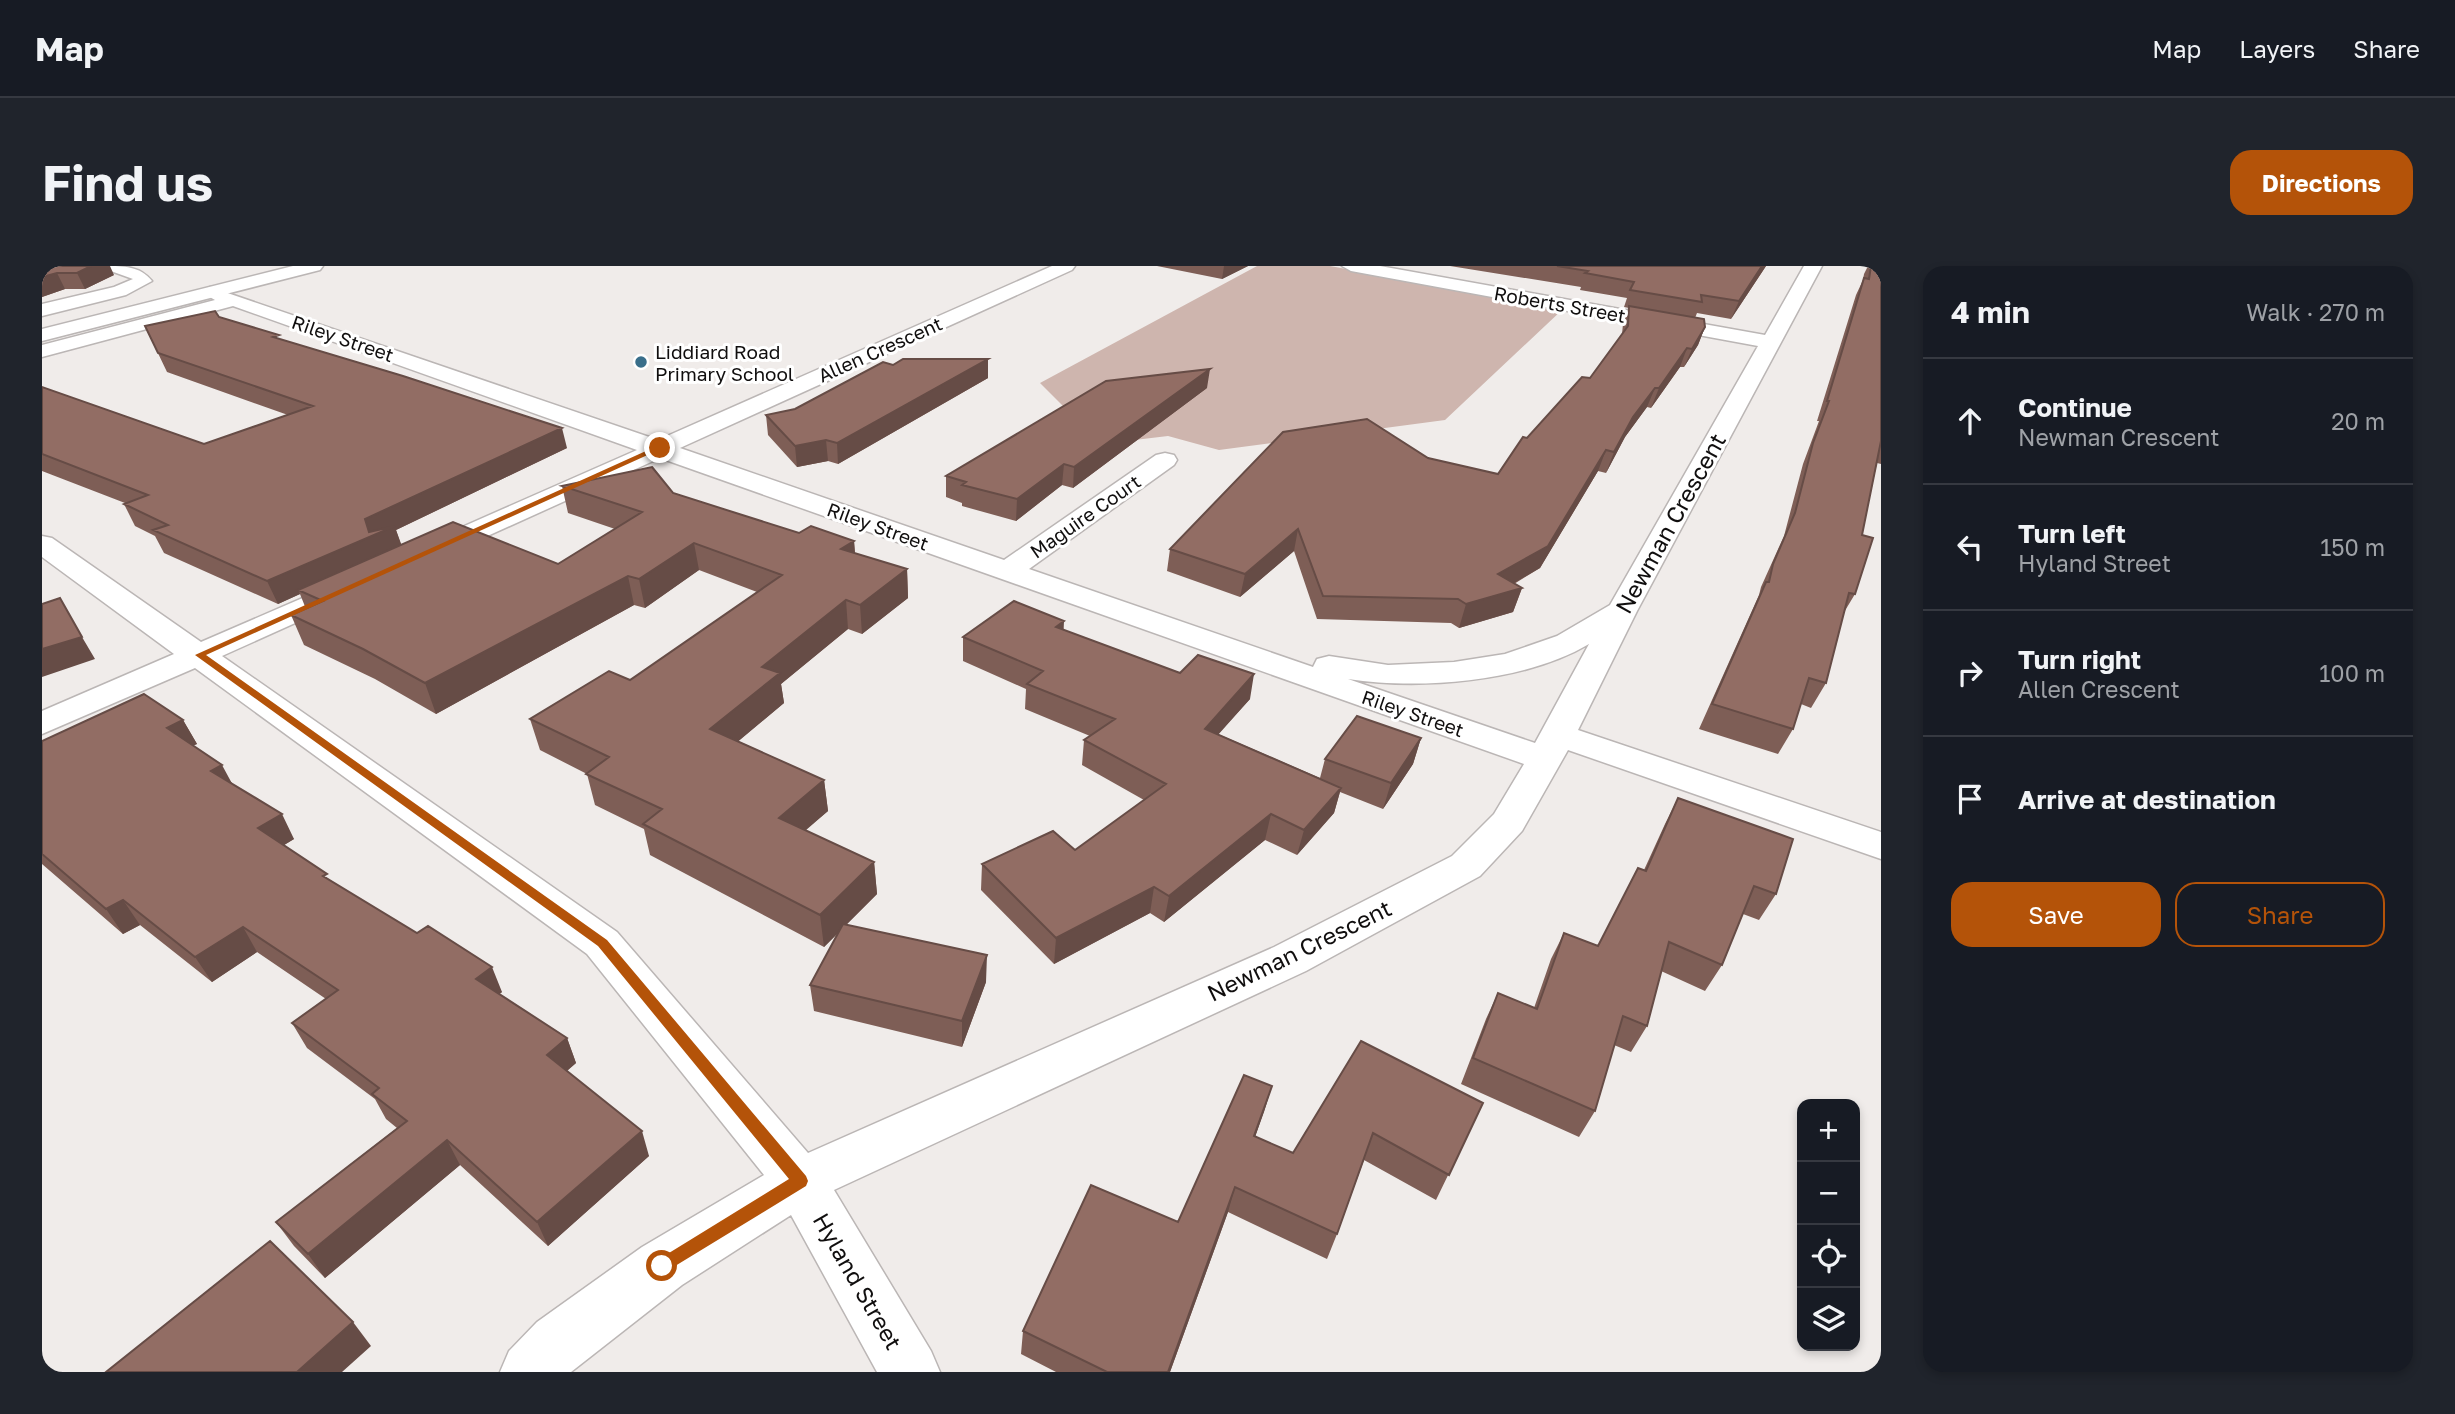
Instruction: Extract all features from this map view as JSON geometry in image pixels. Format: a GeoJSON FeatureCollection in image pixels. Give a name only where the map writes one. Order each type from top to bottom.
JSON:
{"type":"FeatureCollection","features":[{"type":"Feature","properties":{"kind":"street"},"geometry":{"type":"LineString","coordinates":[[42,310],[142,282],[139,275],[114,266]]}},
{"type":"Feature","properties":{"kind":"street"},"geometry":{"type":"LineString","coordinates":[[42,351],[314,266]]}},
{"type":"Feature","properties":{"kind":"street","name":"Allen Crescent"},"geometry":{"type":"LineString","coordinates":[[411,560],[1066,266]]}},
{"type":"Feature","properties":{"kind":"street","name":"Roberts Street"},"geometry":{"type":"LineString","coordinates":[[1352,266],[1769,342]]}},
{"type":"Feature","properties":{"kind":"street","name":"Newman Crescent"},"geometry":{"type":"LineString","coordinates":[[530,1372],[558,1343],[662,1266],[800,1181],[1290,959],[1466,866],[1508,822],[1813,266]]}},
{"type":"Feature","properties":{"kind":"street"},"geometry":{"type":"LineString","coordinates":[[42,335],[223,296]]}},
{"type":"Feature","properties":{"kind":"street","name":"Riley Street"},"geometry":{"type":"LineString","coordinates":[[223,296],[1131,615],[1551,747],[1881,846]]}},
{"type":"Feature","properties":{"kind":"street","name":"Maguire Court"},"geometry":{"type":"LineString","coordinates":[[1006,572],[1165,460]]}},
{"type":"Feature","properties":{"kind":"street","name":"Hyland Street"},"geometry":{"type":"LineString","coordinates":[[42,544],[602,943],[800,1181],[910,1372]]}},
{"type":"Feature","properties":{"kind":"street"},"geometry":{"type":"LineString","coordinates":[[42,724],[374,577]]}},
{"type":"Feature","properties":{"kind":"street"},"geometry":{"type":"LineString","coordinates":[[1131,615],[1305,663],[1388,675],[1454,672],[1511,663],[1568,643],[1622,611]]}},
{"type":"Feature","properties":{"kind":"shaded area"},"geometry":{"type":"Polygon","coordinates":[[[1257,266],[1330,266],[1563,309],[1445,420],[1219,450],[1168,436],[1101,444],[1040,383],[1257,266]]]}},
{"type":"Feature","properties":{"kind":"building"},"geometry":{"type":"Polygon","coordinates":[[[42,266],[91,266],[77,273],[57,273],[42,277],[42,266]]]}},
{"type":"Feature","properties":{"kind":"building"},"geometry":{"type":"Polygon","coordinates":[[[1557,266],[1762,266],[1739,301],[1701,295],[1702,302],[1630,290],[1634,282],[1557,266]]]}},
{"type":"Feature","properties":{"kind":"building"},"geometry":{"type":"Polygon","coordinates":[[[1871,266],[1881,266],[1881,441],[1862,535],[1873,538],[1855,594],[1849,593],[1826,683],[1809,678],[1793,729],[1712,704],[1766,582],[1769,582],[1773,564],[1795,513],[1813,443],[1829,401],[1864,278],[1869,279],[1871,266]]]}},
{"type":"Feature","properties":{"kind":"building"},"geometry":{"type":"Polygon","coordinates":[[[1629,306],[1704,319],[1705,327],[1692,349],[1687,348],[1659,388],[1655,388],[1633,417],[1614,452],[1606,450],[1548,546],[1498,574],[1522,588],[1466,604],[1458,599],[1323,596],[1298,529],[1245,574],[1170,549],[1283,432],[1367,419],[1428,458],[1498,474],[1523,437],[1527,438],[1582,377],[1590,378],[1628,326],[1629,306]]]}},
{"type":"Feature","properties":{"kind":"building"},"geometry":{"type":"Polygon","coordinates":[[[215,311],[219,317],[279,335],[273,337],[562,428],[365,519],[369,532],[395,526],[267,581],[153,530],[168,525],[124,504],[148,495],[42,454],[42,387],[204,444],[313,406],[158,353],[145,326],[215,311]]]}},
{"type":"Feature","properties":{"kind":"building"},"geometry":{"type":"Polygon","coordinates":[[[903,359],[988,359],[837,443],[826,440],[795,446],[766,415],[795,409],[883,362],[893,365],[903,359]]]}},
{"type":"Feature","properties":{"kind":"building"},"geometry":{"type":"Polygon","coordinates":[[[1210,369],[1074,467],[1064,464],[1017,499],[962,485],[966,482],[946,476],[1106,381],[1210,369]]]}},
{"type":"Feature","properties":{"kind":"building"},"geometry":{"type":"Polygon","coordinates":[[[652,467],[673,493],[799,533],[811,526],[854,541],[841,549],[907,569],[860,605],[846,600],[762,667],[780,673],[710,729],[824,780],[779,818],[874,862],[820,915],[643,824],[662,809],[586,774],[609,757],[530,719],[609,671],[630,680],[782,575],[694,543],[639,579],[628,576],[425,683],[363,649],[291,615],[323,601],[298,590],[453,522],[558,564],[642,512],[562,486],[652,467]]]}},
{"type":"Feature","properties":{"kind":"building"},"geometry":{"type":"Polygon","coordinates":[[[60,598],[82,637],[42,649],[42,604],[60,598]]]}},
{"type":"Feature","properties":{"kind":"building"},"geometry":{"type":"Polygon","coordinates":[[[1014,601],[1064,621],[1056,627],[1180,673],[1198,655],[1254,674],[1205,729],[1341,788],[1304,830],[1271,814],[1169,896],[1154,887],[1056,938],[982,864],[1053,831],[1075,850],[1166,784],[1084,740],[1115,719],[1027,684],[1043,671],[963,637],[1014,601]]]}},
{"type":"Feature","properties":{"kind":"building"},"geometry":{"type":"Polygon","coordinates":[[[144,694],[183,720],[167,728],[222,765],[211,771],[282,814],[258,828],[327,874],[323,876],[417,933],[428,926],[492,967],[476,979],[567,1038],[547,1055],[642,1131],[537,1222],[447,1140],[308,1254],[276,1222],[407,1121],[372,1094],[379,1088],[292,1023],[338,990],[243,927],[195,957],[123,900],[106,909],[42,854],[42,741],[144,694]]]}},
{"type":"Feature","properties":{"kind":"building"},"geometry":{"type":"Polygon","coordinates":[[[1357,716],[1421,738],[1391,783],[1325,759],[1357,716]]]}},
{"type":"Feature","properties":{"kind":"building"},"geometry":{"type":"Polygon","coordinates":[[[1678,798],[1793,839],[1776,894],[1754,886],[1722,965],[1669,942],[1647,1026],[1623,1016],[1595,1111],[1473,1058],[1498,993],[1537,1009],[1564,933],[1598,946],[1638,868],[1646,871],[1678,798]]]}},
{"type":"Feature","properties":{"kind":"building"},"geometry":{"type":"Polygon","coordinates":[[[843,924],[987,955],[962,1021],[810,985],[843,924]]]}},
{"type":"Feature","properties":{"kind":"building"},"geometry":{"type":"Polygon","coordinates":[[[1361,1041],[1483,1103],[1449,1175],[1373,1133],[1337,1234],[1235,1187],[1168,1372],[1107,1372],[1023,1331],[1091,1185],[1178,1222],[1244,1075],[1272,1086],[1254,1136],[1293,1153],[1361,1041]]]}},
{"type":"Feature","properties":{"kind":"building"},"geometry":{"type":"Polygon","coordinates":[[[270,1241],[353,1322],[297,1372],[106,1372],[270,1241]]]}},
{"type":"Feature","properties":{"kind":"place","name":"Liddiard Road Primary School"},"geometry":{"type":"Point","coordinates":[641,362]}},
{"type":"Feature","properties":{"kind":"route"},"geometry":{"type":"LineString","coordinates":[[660,448],[200,655],[602,943],[800,1181],[662,1266]]}}]}
